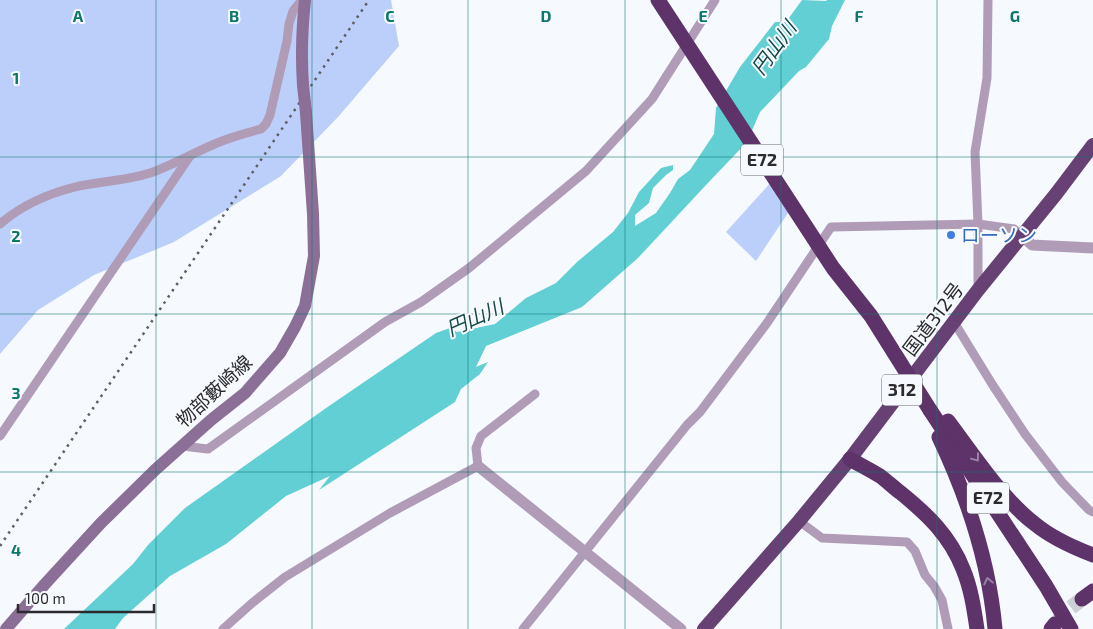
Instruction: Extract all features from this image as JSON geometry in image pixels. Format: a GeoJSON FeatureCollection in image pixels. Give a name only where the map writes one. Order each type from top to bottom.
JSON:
{"type":"FeatureCollection","features":[{"type":"Feature","properties":{"kind":"highway","name":"E72"},"geometry":{"type":"LineString","coordinates":[[658,0],[833,268],[870,316],[1046,586],[1071,629]]}},
{"type":"Feature","properties":{"kind":"highway","name":"国道312号"},"geometry":{"type":"LineString","coordinates":[[704,629],[799,521],[850,459],[978,290],[1093,145]]}},
{"type":"Feature","properties":{"kind":"highway"},"geometry":{"type":"LineString","coordinates":[[833,268],[846,297],[931,409],[1000,489],[1018,508],[1048,534],[1093,555]]}},
{"type":"Feature","properties":{"kind":"highway"},"geometry":{"type":"LineString","coordinates":[[931,409],[973,521],[990,587],[995,629]]}},
{"type":"Feature","properties":{"kind":"highway"},"geometry":{"type":"LineString","coordinates":[[850,459],[874,483],[923,524],[946,554],[960,590],[968,629]]}},
{"type":"Feature","properties":{"kind":"highway"},"geometry":{"type":"LineString","coordinates":[[850,459],[880,476],[919,508],[945,536],[952,546],[963,570],[972,600],[977,629]]}},
{"type":"Feature","properties":{"kind":"highway","name":"E72"},"geometry":{"type":"LineString","coordinates":[[1046,586],[1080,629]]}},
{"type":"Feature","properties":{"kind":"main road","name":"物部藪崎線"},"geometry":{"type":"LineString","coordinates":[[6,629],[44,584],[101,523],[210,420],[245,393],[280,353],[305,306],[314,256],[313,214],[301,52],[304,0]]}},
{"type":"Feature","properties":{"kind":"street"},"geometry":{"type":"LineString","coordinates":[[0,224],[13,213],[41,197],[75,187],[150,173],[218,142],[261,129],[266,124],[270,115],[293,11],[304,0]]}},
{"type":"Feature","properties":{"kind":"street"},"geometry":{"type":"LineString","coordinates":[[182,446],[208,449],[386,322],[421,302],[469,268],[586,171],[652,99],[715,0]]}},
{"type":"Feature","properties":{"kind":"street"},"geometry":{"type":"LineString","coordinates":[[978,290],[975,152],[986,78],[988,0]]}},
{"type":"Feature","properties":{"kind":"street"},"geometry":{"type":"LineString","coordinates":[[0,436],[190,156]]}},
{"type":"Feature","properties":{"kind":"street"},"geometry":{"type":"LineString","coordinates":[[523,629],[687,425],[700,412],[767,323],[832,227],[978,224],[1014,229],[1032,245],[1093,248]]}},
{"type":"Feature","properties":{"kind":"street"},"geometry":{"type":"LineString","coordinates":[[954,322],[1025,434],[1062,482],[1093,512]]}},
{"type":"Feature","properties":{"kind":"street"},"geometry":{"type":"LineString","coordinates":[[535,394],[481,436],[476,448],[478,466],[681,629]]}},
{"type":"Feature","properties":{"kind":"street"},"geometry":{"type":"LineString","coordinates":[[223,629],[285,577],[390,513],[478,466]]}},
{"type":"Feature","properties":{"kind":"street"},"geometry":{"type":"LineString","coordinates":[[799,521],[822,538],[907,542],[915,551],[925,575],[942,600],[948,629]]}},
{"type":"Feature","properties":{"kind":"shaded area"},"geometry":{"type":"Polygon","coordinates":[[[0,0],[391,0],[399,46],[338,117],[281,176],[174,242],[94,275],[38,310],[0,354],[0,0]]]}},
{"type":"Feature","properties":{"kind":"shaded area"},"geometry":{"type":"Polygon","coordinates":[[[773,180],[792,207],[756,261],[726,232],[773,180]]]}},
{"type":"Feature","properties":{"kind":"water","name":"円山川"},"geometry":{"type":"Polygon","coordinates":[[[802,0],[845,0],[832,26],[829,39],[806,67],[799,71],[760,112],[747,142],[638,258],[582,307],[486,346],[476,367],[488,362],[480,374],[461,389],[455,402],[319,490],[330,476],[286,496],[226,544],[170,576],[123,618],[115,629],[64,629],[133,564],[148,545],[185,508],[329,406],[436,333],[450,328],[457,332],[495,324],[526,298],[556,283],[577,262],[613,232],[628,213],[639,192],[661,168],[673,165],[673,170],[653,188],[649,203],[635,215],[635,226],[656,213],[678,179],[690,170],[714,134],[716,108],[740,67],[775,22],[786,22],[802,0]]]}},
{"type":"Feature","properties":{"kind":"tunnel"},"geometry":{"type":"LineString","coordinates":[[1055,624],[1082,599]]}},
{"type":"Feature","properties":{"kind":"railway"},"geometry":{"type":"LineString","coordinates":[[0,546],[369,0]]}},
{"type":"Feature","properties":{"kind":"place","name":"ローソン"},"geometry":{"type":"Point","coordinates":[951,235]}}]}
